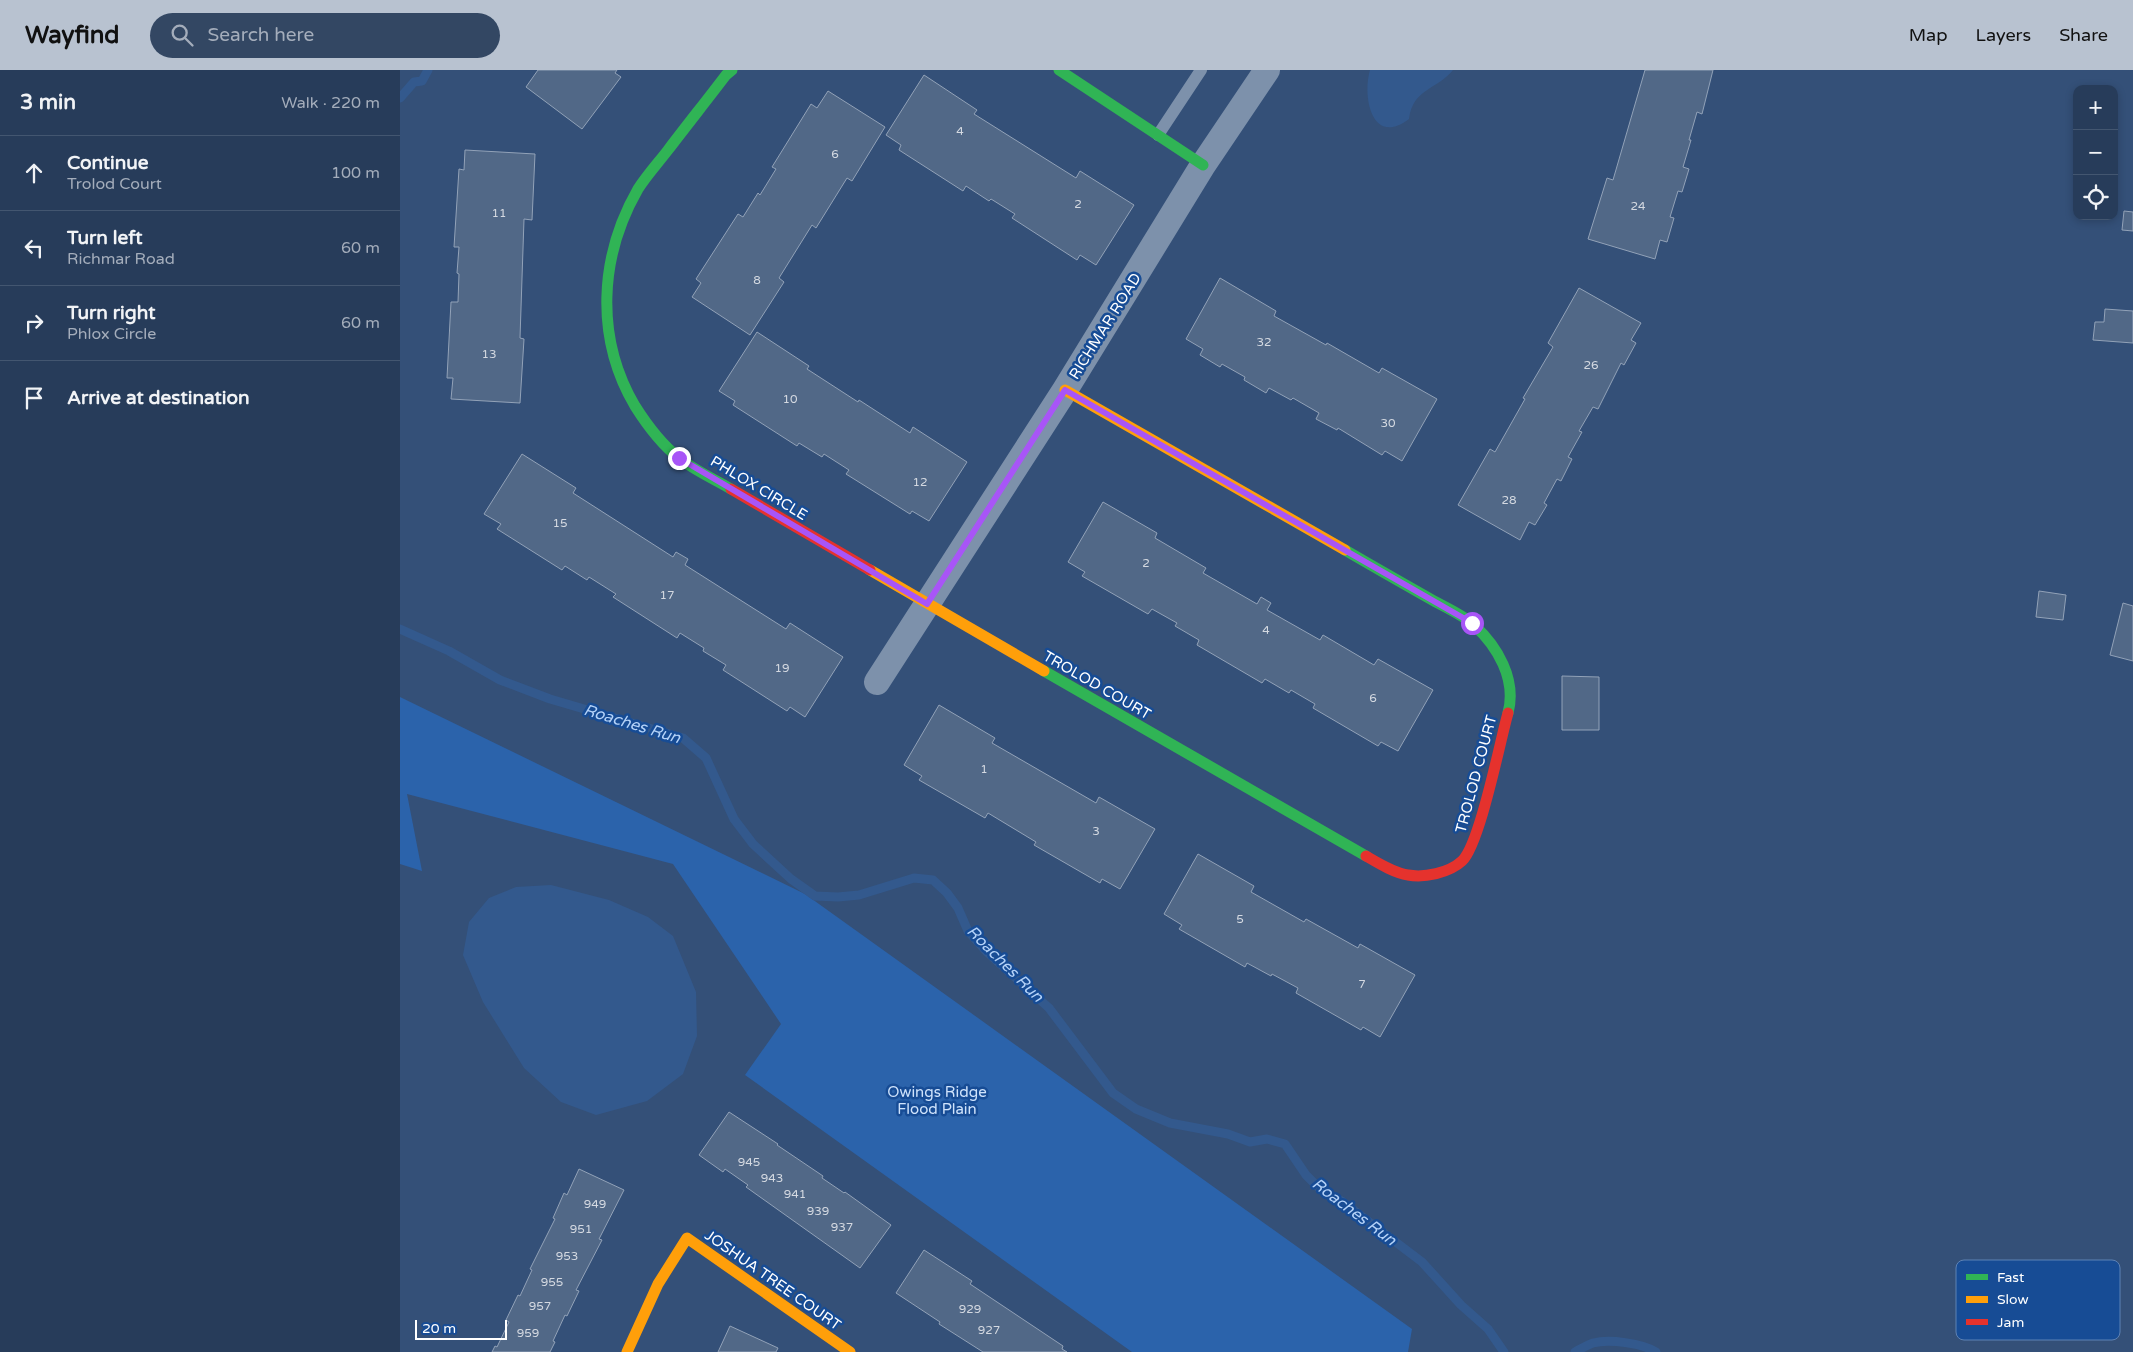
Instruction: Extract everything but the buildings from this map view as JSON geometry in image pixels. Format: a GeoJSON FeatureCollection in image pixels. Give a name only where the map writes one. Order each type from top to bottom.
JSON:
{"type":"FeatureCollection","features":[{"type":"Feature","properties":{"kind":"street","name":"PHLOX CIRCLE"},"geometry":{"type":"LineString","coordinates":[[732,70],[726,75],[638,189],[618,228],[607,270],[605,314],[611,350],[623,386],[646,424],[679,458],[927,604]]}},
{"type":"Feature","properties":{"kind":"street"},"geometry":{"type":"LineString","coordinates":[[1059,70],[1203,165]]}},
{"type":"Feature","properties":{"kind":"street","name":"RICHMAR ROAD"},"geometry":{"type":"LineString","coordinates":[[877,682],[1065,390],[1203,165],[1267,70]]}},
{"type":"Feature","properties":{"kind":"street","name":"TROLOD COURT"},"geometry":{"type":"LineString","coordinates":[[927,604],[1380,864],[1407,875],[1425,875],[1445,871],[1462,861],[1474,842],[1510,705],[1508,679],[1493,645],[1472,623],[1065,390]]}},
{"type":"Feature","properties":{"kind":"street","name":"JOSHUA TREE COURT"},"geometry":{"type":"LineString","coordinates":[[627,1352],[658,1284],[687,1238],[850,1352]]}},
{"type":"Feature","properties":{"kind":"lane"},"geometry":{"type":"LineString","coordinates":[[1158,135],[1201,70]]}},
{"type":"Feature","properties":{"kind":"green space","name":"Owings Ridge Flood Plain"},"geometry":{"type":"Polygon","coordinates":[[[400,697],[805,894],[1412,1329],[1408,1352],[1132,1352],[745,1075],[781,1024],[673,864],[407,794],[422,871],[400,864],[400,697]]]}},
{"type":"Feature","properties":{"kind":"shaded area"},"geometry":{"type":"Polygon","coordinates":[[[1370,70],[1453,70],[1447,77],[1420,95],[1411,109],[1409,119],[1396,126],[1386,127],[1378,123],[1369,105],[1368,81],[1370,70]]]}},
{"type":"Feature","properties":{"kind":"shaded area"},"geometry":{"type":"Polygon","coordinates":[[[551,885],[609,900],[648,917],[673,936],[696,992],[697,1036],[683,1074],[647,1101],[596,1115],[561,1102],[524,1068],[483,1002],[463,955],[469,922],[489,898],[516,887],[551,885]]]}},
{"type":"Feature","properties":{"kind":"waterway"},"geometry":{"type":"LineString","coordinates":[[400,98],[414,82],[422,81],[428,70]]}},
{"type":"Feature","properties":{"kind":"waterway","name":"Roaches Run"},"geometry":{"type":"LineString","coordinates":[[400,629],[449,651],[500,680],[550,699],[683,738],[706,758],[734,819],[753,844],[791,879],[815,896],[838,897],[859,895],[914,878],[933,880],[947,893],[958,908],[968,931],[987,952],[1049,1008],[1113,1093],[1136,1109],[1170,1123],[1228,1134],[1250,1142],[1267,1139],[1285,1144],[1306,1175],[1320,1189],[1343,1202],[1422,1262],[1461,1305],[1488,1329],[1504,1352]]}},
{"type":"Feature","properties":{"kind":"waterway","name":"Roaches Run"},"geometry":{"type":"LineString","coordinates":[[1575,1352],[1593,1343],[1608,1341],[1634,1344],[1656,1352]]}},
{"type":"Feature","properties":{"kind":"traffic: fast"},"geometry":{"type":"LineString","coordinates":[[731,489],[672,453],[649,427],[635,406],[622,380],[613,353],[608,325],[607,298],[609,270],[615,242],[625,215],[638,189],[726,75],[732,70]]}},
{"type":"Feature","properties":{"kind":"traffic: fast"},"geometry":{"type":"LineString","coordinates":[[1059,70],[1203,165]]}},
{"type":"Feature","properties":{"kind":"traffic: fast"},"geometry":{"type":"LineString","coordinates":[[1345,550],[1470,621],[1490,643],[1503,664],[1510,688],[1508,713]]}},
{"type":"Feature","properties":{"kind":"traffic: fast"},"geometry":{"type":"LineString","coordinates":[[1044,671],[1366,856]]}},
{"type":"Feature","properties":{"kind":"traffic: slow"},"geometry":{"type":"LineString","coordinates":[[1065,390],[1345,550]]}},
{"type":"Feature","properties":{"kind":"traffic: slow"},"geometry":{"type":"LineString","coordinates":[[870,570],[1044,671]]}},
{"type":"Feature","properties":{"kind":"traffic: slow"},"geometry":{"type":"LineString","coordinates":[[627,1352],[658,1284],[687,1238],[850,1352]]}},
{"type":"Feature","properties":{"kind":"traffic: jam"},"geometry":{"type":"LineString","coordinates":[[731,489],[870,570]]}},
{"type":"Feature","properties":{"kind":"traffic: jam"},"geometry":{"type":"LineString","coordinates":[[1366,856],[1392,870],[1414,876],[1429,875],[1450,869],[1462,861],[1476,835],[1508,713]]}},
{"type":"Feature","properties":{"kind":"route"},"geometry":{"type":"LineString","coordinates":[[679,458],[927,604],[1065,390],[1472,623]]}}]}
